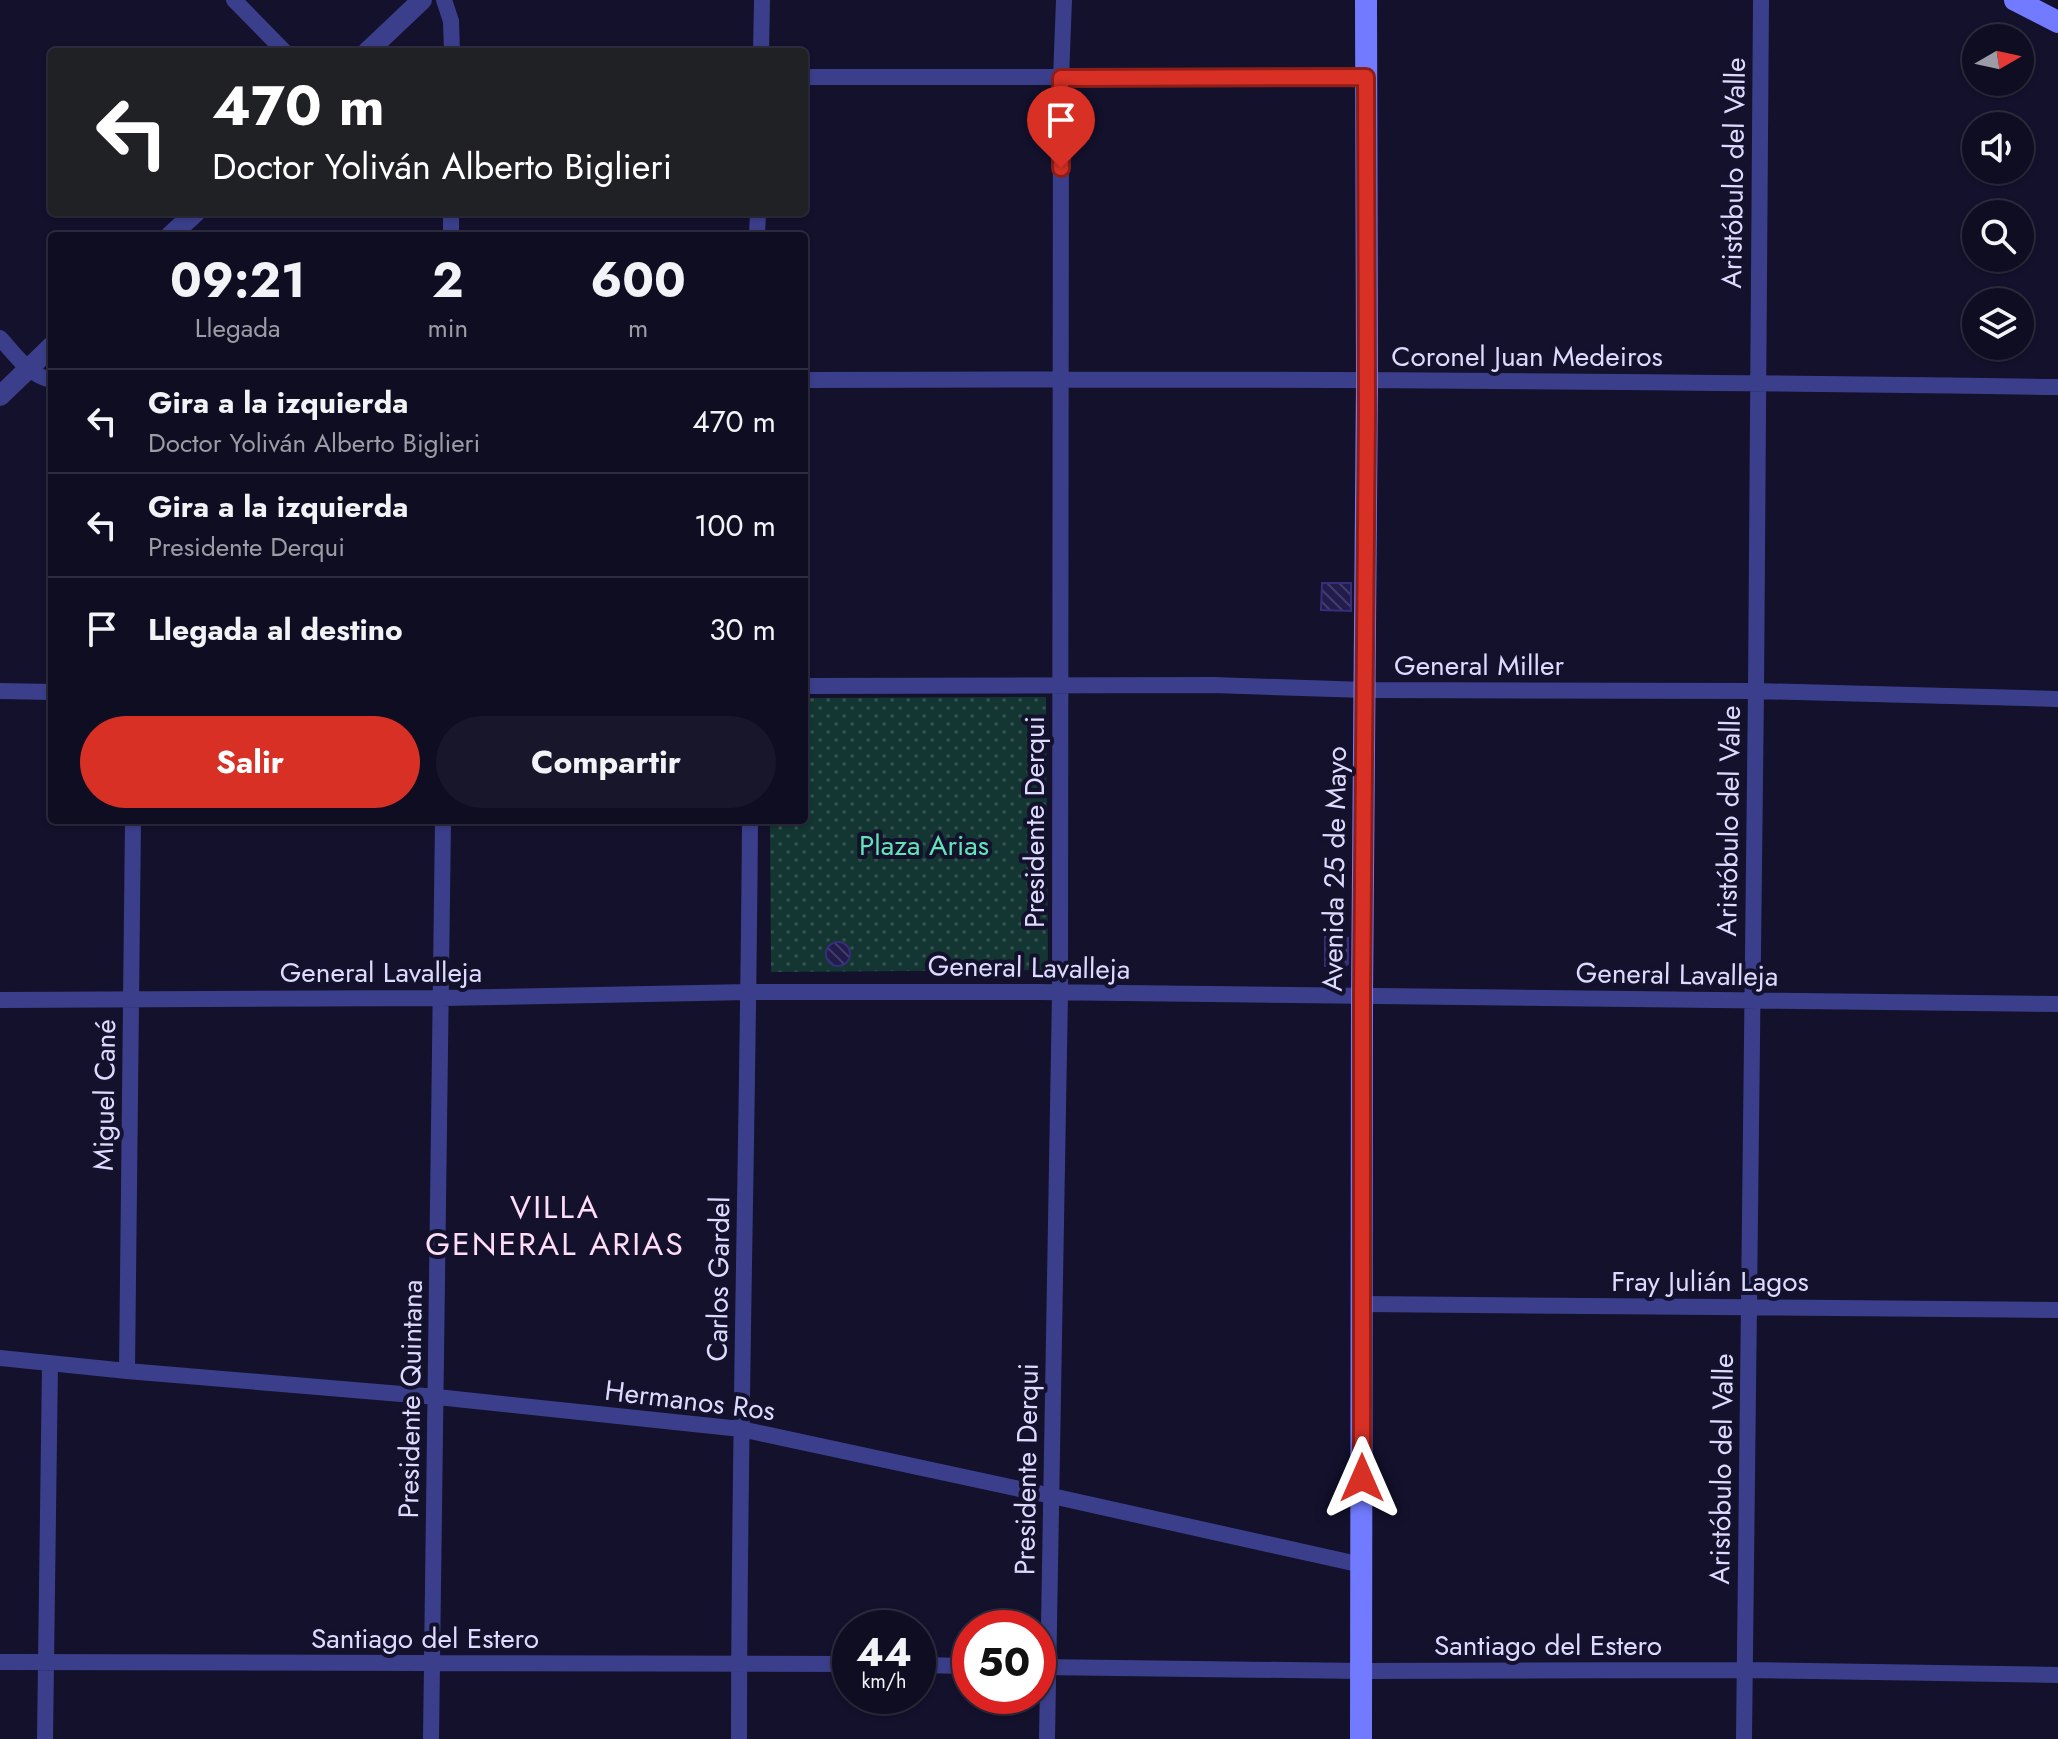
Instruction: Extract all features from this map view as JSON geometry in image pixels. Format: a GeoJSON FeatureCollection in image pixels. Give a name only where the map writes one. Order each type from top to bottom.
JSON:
{"type":"FeatureCollection","features":[{"type":"Feature","properties":{"kind":"main road","name":"Avenida 25 de Mayo"},"geometry":{"type":"LineString","coordinates":[[1361,1739],[1366,0]]}},
{"type":"Feature","properties":{"kind":"main road"},"geometry":{"type":"LineString","coordinates":[[2015,0],[2058,22]]}},
{"type":"Feature","properties":{"kind":"street"},"geometry":{"type":"LineString","coordinates":[[234,0],[281,48]]}},
{"type":"Feature","properties":{"kind":"street"},"geometry":{"type":"LineString","coordinates":[[371,48],[422,0]]}},
{"type":"Feature","properties":{"kind":"street"},"geometry":{"type":"LineString","coordinates":[[444,0],[451,21],[452,48]]}},
{"type":"Feature","properties":{"kind":"street"},"geometry":{"type":"LineString","coordinates":[[761,48],[762,0]]}},
{"type":"Feature","properties":{"kind":"street","name":"Presidente Derqui"},"geometry":{"type":"LineString","coordinates":[[1046,1610],[1052,1496],[1060,993],[1061,78],[1064,0]]}},
{"type":"Feature","properties":{"kind":"street","name":"Aristóbulo del Valle"},"geometry":{"type":"LineString","coordinates":[[1744,1739],[1761,0]]}},
{"type":"Feature","properties":{"kind":"street"},"geometry":{"type":"LineString","coordinates":[[808,77],[1366,77]]}},
{"type":"Feature","properties":{"kind":"street"},"geometry":{"type":"LineString","coordinates":[[174,232],[192,216]]}},
{"type":"Feature","properties":{"kind":"street"},"geometry":{"type":"LineString","coordinates":[[0,338],[28,369],[48,379]]}},
{"type":"Feature","properties":{"kind":"street"},"geometry":{"type":"LineString","coordinates":[[0,396],[48,350]]}},
{"type":"Feature","properties":{"kind":"street","name":"Coronel Juan Medeiros"},"geometry":{"type":"LineString","coordinates":[[808,380],[1062,379],[2058,387]]}},
{"type":"Feature","properties":{"kind":"street","name":"General Miller"},"geometry":{"type":"LineString","coordinates":[[808,686],[1213,685],[1365,690],[1756,691],[2058,699]]}},
{"type":"Feature","properties":{"kind":"street"},"geometry":{"type":"LineString","coordinates":[[0,691],[48,692]]}},
{"type":"Feature","properties":{"kind":"street","name":"Miguel Cané"},"geometry":{"type":"LineString","coordinates":[[127,1371],[133,824]]}},
{"type":"Feature","properties":{"kind":"street","name":"Presidente Quintana"},"geometry":{"type":"LineString","coordinates":[[431,1739],[443,824]]}},
{"type":"Feature","properties":{"kind":"street","name":"Carlos Gardel"},"geometry":{"type":"LineString","coordinates":[[739,1739],[750,824]]}},
{"type":"Feature","properties":{"kind":"street","name":"General Lavalleja"},"geometry":{"type":"LineString","coordinates":[[0,1000],[1037,992],[2058,1004]]}},
{"type":"Feature","properties":{"kind":"street","name":"Fray Julián Lagos"},"geometry":{"type":"LineString","coordinates":[[1362,1304],[2058,1310]]}},
{"type":"Feature","properties":{"kind":"street","name":"Hermanos Ros"},"geometry":{"type":"LineString","coordinates":[[0,1358],[437,1397],[741,1429],[1362,1565]]}},
{"type":"Feature","properties":{"kind":"street"},"geometry":{"type":"LineString","coordinates":[[45,1739],[50,1363]]}},
{"type":"Feature","properties":{"kind":"street","name":"Santiago del Estero"},"geometry":{"type":"LineString","coordinates":[[0,1662],[832,1664]]}},
{"type":"Feature","properties":{"kind":"street","name":"Santiago del Estero"},"geometry":{"type":"LineString","coordinates":[[1056,1667],[1361,1671],[1744,1670],[2058,1675]]}},
{"type":"Feature","properties":{"kind":"street","name":"Presidente Derqui"},"geometry":{"type":"LineString","coordinates":[[1046,1714],[1047,1739]]}},
{"type":"Feature","properties":{"kind":"green space","name":"Plaza Arias"},"geometry":{"type":"Polygon","coordinates":[[[1046,697],[1048,970],[771,972],[770,824],[808,824],[808,698],[1046,697]]]}},
{"type":"Feature","properties":{"kind":"building"},"geometry":{"type":"Polygon","coordinates":[[[1322,583],[1351,583],[1351,611],[1321,610],[1322,583]]]}},
{"type":"Feature","properties":{"kind":"building"},"geometry":{"type":"Polygon","coordinates":[[[1325,937],[1348,938],[1348,964],[1344,967],[1325,966],[1325,937]]]}},
{"type":"Feature","properties":{"kind":"building"},"geometry":{"type":"Polygon","coordinates":[[[838,942],[849,949],[850,954],[843,965],[838,966],[827,959],[826,954],[833,943],[838,942]]]}},
{"type":"Feature","properties":{"kind":"district","name":"VILLA GENERAL ARIAS"},"geometry":{"type":"Point","coordinates":[555,1226]}},
{"type":"Feature","properties":{"kind":"route"},"geometry":{"type":"LineString","coordinates":[[1061,168],[1061,78],[1366,77],[1362,1478]]}}]}
